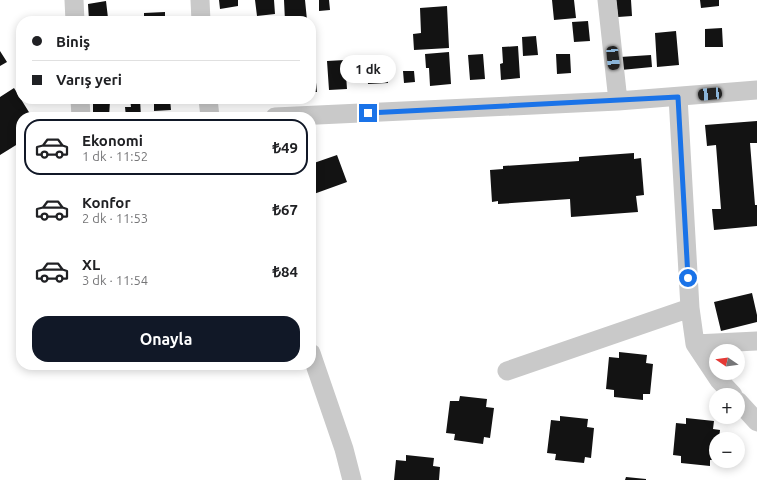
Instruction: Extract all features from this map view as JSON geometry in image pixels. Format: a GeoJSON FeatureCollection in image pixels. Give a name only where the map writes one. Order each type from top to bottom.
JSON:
{"type":"FeatureCollection","features":[{"type":"Feature","properties":{"kind":"street"},"geometry":{"type":"LineString","coordinates":[[74,0],[75,16]]}},
{"type":"Feature","properties":{"kind":"street"},"geometry":{"type":"LineString","coordinates":[[200,0],[201,16]]}},
{"type":"Feature","properties":{"kind":"street"},"geometry":{"type":"LineString","coordinates":[[607,0],[618,101]]}},
{"type":"Feature","properties":{"kind":"street"},"geometry":{"type":"LineString","coordinates":[[316,115],[618,101],[757,90]]}},
{"type":"Feature","properties":{"kind":"street"},"geometry":{"type":"LineString","coordinates":[[678,97],[690,308],[695,344],[719,380],[726,388]]}},
{"type":"Feature","properties":{"kind":"street"},"geometry":{"type":"LineString","coordinates":[[507,371],[690,308]]}},
{"type":"Feature","properties":{"kind":"street"},"geometry":{"type":"LineString","coordinates":[[695,344],[757,341]]}},
{"type":"Feature","properties":{"kind":"street"},"geometry":{"type":"LineString","coordinates":[[316,368],[344,449],[352,480]]}},
{"type":"Feature","properties":{"kind":"street"},"geometry":{"type":"LineString","coordinates":[[745,409],[757,422]]}},
{"type":"Feature","properties":{"kind":"building"},"geometry":{"type":"Polygon","coordinates":[[[219,0],[238,0],[238,6],[220,9],[219,0]]]}},
{"type":"Feature","properties":{"kind":"building"},"geometry":{"type":"Polygon","coordinates":[[[255,0],[274,0],[275,14],[257,16],[255,0]]]}},
{"type":"Feature","properties":{"kind":"building"},"geometry":{"type":"Polygon","coordinates":[[[284,0],[305,0],[307,16],[285,16],[284,0]]]}},
{"type":"Feature","properties":{"kind":"building"},"geometry":{"type":"Polygon","coordinates":[[[319,0],[329,0],[330,10],[319,11],[319,0]]]}},
{"type":"Feature","properties":{"kind":"building"},"geometry":{"type":"Polygon","coordinates":[[[552,0],[574,0],[576,18],[554,20],[552,0]]]}},
{"type":"Feature","properties":{"kind":"building"},"geometry":{"type":"Polygon","coordinates":[[[616,0],[631,0],[632,16],[618,17],[616,0]]]}},
{"type":"Feature","properties":{"kind":"building"},"geometry":{"type":"Polygon","coordinates":[[[700,0],[719,0],[719,6],[701,8],[700,0]]]}},
{"type":"Feature","properties":{"kind":"building"},"geometry":{"type":"Polygon","coordinates":[[[106,1],[108,16],[89,16],[88,4],[106,1]]]}},
{"type":"Feature","properties":{"kind":"building"},"geometry":{"type":"Polygon","coordinates":[[[447,6],[449,48],[414,50],[413,34],[421,33],[420,8],[447,6]]]}},
{"type":"Feature","properties":{"kind":"building"},"geometry":{"type":"Polygon","coordinates":[[[165,12],[165,16],[144,16],[144,13],[165,12]]]}},
{"type":"Feature","properties":{"kind":"building"},"geometry":{"type":"Polygon","coordinates":[[[588,21],[590,41],[574,42],[572,22],[588,21]]]}},
{"type":"Feature","properties":{"kind":"building"},"geometry":{"type":"Polygon","coordinates":[[[722,28],[723,47],[705,47],[705,29],[722,28]]]}},
{"type":"Feature","properties":{"kind":"building"},"geometry":{"type":"Polygon","coordinates":[[[676,31],[679,65],[657,67],[655,33],[676,31]]]}},
{"type":"Feature","properties":{"kind":"building"},"geometry":{"type":"Polygon","coordinates":[[[536,36],[538,55],[523,56],[522,37],[536,36]]]}},
{"type":"Feature","properties":{"kind":"building"},"geometry":{"type":"Polygon","coordinates":[[[518,46],[520,78],[501,80],[500,64],[503,63],[502,47],[518,46]]]}},
{"type":"Feature","properties":{"kind":"building"},"geometry":{"type":"Polygon","coordinates":[[[0,51],[7,62],[0,66],[0,51]]]}},
{"type":"Feature","properties":{"kind":"building"},"geometry":{"type":"Polygon","coordinates":[[[449,52],[451,84],[430,86],[429,68],[426,68],[425,54],[449,52]]]}},
{"type":"Feature","properties":{"kind":"building"},"geometry":{"type":"Polygon","coordinates":[[[483,54],[485,79],[470,80],[468,55],[483,54]]]}},
{"type":"Feature","properties":{"kind":"building"},"geometry":{"type":"Polygon","coordinates":[[[556,54],[570,54],[571,73],[557,74],[556,54]]]}},
{"type":"Feature","properties":{"kind":"building"},"geometry":{"type":"Polygon","coordinates":[[[651,55],[652,67],[621,70],[620,57],[651,55]]]}},
{"type":"Feature","properties":{"kind":"building"},"geometry":{"type":"Polygon","coordinates":[[[345,60],[347,89],[329,90],[327,61],[345,60]]]}},
{"type":"Feature","properties":{"kind":"building"},"geometry":{"type":"Polygon","coordinates":[[[387,65],[388,83],[368,84],[367,67],[387,65]]]}},
{"type":"Feature","properties":{"kind":"building"},"geometry":{"type":"Polygon","coordinates":[[[403,71],[414,71],[415,82],[404,83],[403,71]]]}},
{"type":"Feature","properties":{"kind":"building"},"geometry":{"type":"Polygon","coordinates":[[[14,88],[16,91],[16,104],[24,104],[29,112],[16,112],[16,145],[0,155],[0,97],[14,88]]]}},
{"type":"Feature","properties":{"kind":"building"},"geometry":{"type":"Polygon","coordinates":[[[93,104],[110,104],[109,112],[93,112],[93,104]]]}},
{"type":"Feature","properties":{"kind":"building"},"geometry":{"type":"Polygon","coordinates":[[[131,104],[140,104],[141,112],[126,112],[125,107],[131,107],[131,104]]]}},
{"type":"Feature","properties":{"kind":"building"},"geometry":{"type":"Polygon","coordinates":[[[154,104],[170,104],[171,110],[154,111],[154,104]]]}},
{"type":"Feature","properties":{"kind":"building"},"geometry":{"type":"Polygon","coordinates":[[[757,121],[757,143],[750,143],[755,205],[757,205],[757,226],[714,230],[712,209],[721,209],[716,145],[707,146],[705,125],[757,121]]]}},
{"type":"Feature","properties":{"kind":"building"},"geometry":{"type":"Polygon","coordinates":[[[634,153],[634,159],[641,158],[644,195],[636,196],[638,212],[571,217],[570,199],[498,204],[498,201],[492,202],[490,170],[503,169],[503,166],[579,161],[579,157],[634,153]]]}},
{"type":"Feature","properties":{"kind":"building"},"geometry":{"type":"Polygon","coordinates":[[[337,155],[347,182],[316,193],[316,162],[337,155]]]}},
{"type":"Feature","properties":{"kind":"building"},"geometry":{"type":"Polygon","coordinates":[[[752,293],[757,322],[721,331],[714,302],[752,293]]]}},
{"type":"Feature","properties":{"kind":"building"},"geometry":{"type":"Polygon","coordinates":[[[619,352],[647,355],[646,363],[653,364],[650,394],[643,394],[643,400],[614,397],[614,390],[606,389],[609,357],[619,358],[619,352]]]}},
{"type":"Feature","properties":{"kind":"building"},"geometry":{"type":"Polygon","coordinates":[[[460,396],[487,399],[486,407],[494,408],[490,438],[484,437],[483,444],[454,440],[455,434],[446,433],[450,401],[459,401],[460,396]]]}},
{"type":"Feature","properties":{"kind":"building"},"geometry":{"type":"Polygon","coordinates":[[[560,416],[588,419],[587,427],[594,428],[591,458],[585,457],[584,463],[555,460],[556,454],[547,453],[551,420],[560,421],[560,416]]]}},
{"type":"Feature","properties":{"kind":"building"},"geometry":{"type":"Polygon","coordinates":[[[686,418],[709,420],[709,424],[714,424],[713,429],[720,430],[720,432],[709,432],[709,466],[681,463],[681,456],[673,455],[676,423],[686,424],[686,418]]]}},
{"type":"Feature","properties":{"kind":"building"},"geometry":{"type":"Polygon","coordinates":[[[406,455],[434,458],[433,466],[440,467],[439,480],[394,480],[396,460],[406,461],[406,455]]]}},
{"type":"Feature","properties":{"kind":"building"},"geometry":{"type":"Polygon","coordinates":[[[626,477],[646,479],[646,480],[625,480],[626,477]]]}},
{"type":"Feature","properties":{"kind":"route"},"geometry":{"type":"LineString","coordinates":[[368,113],[678,97],[688,278]]}}]}
